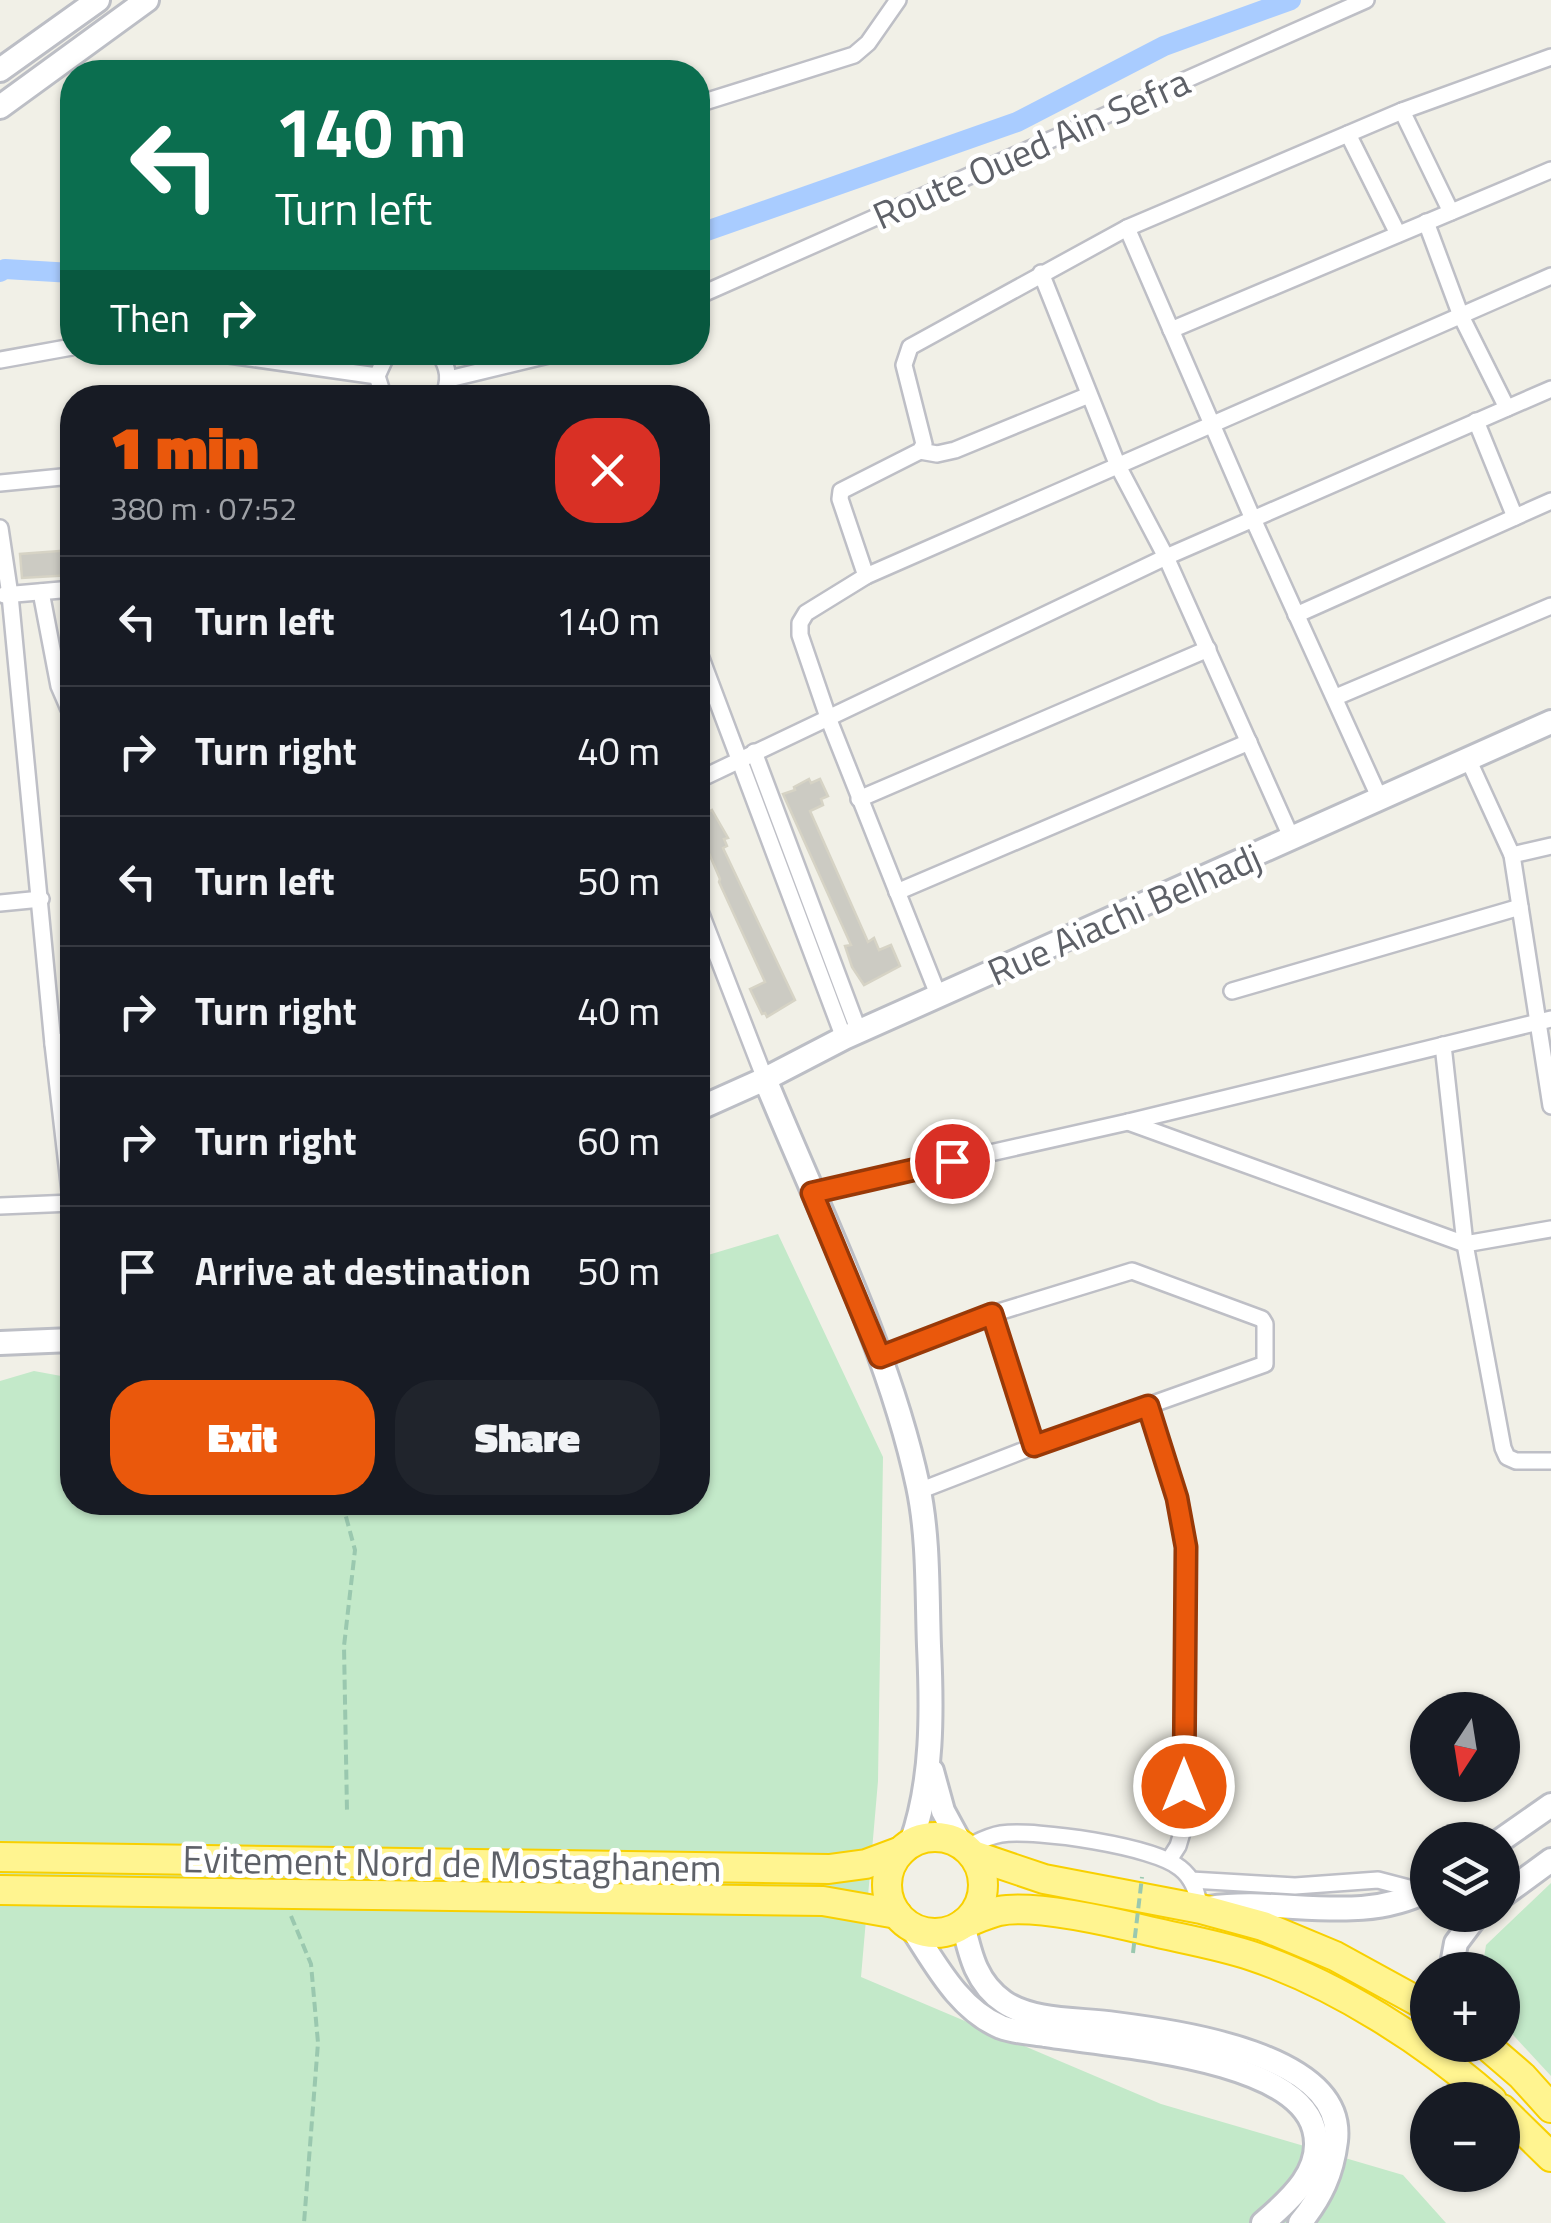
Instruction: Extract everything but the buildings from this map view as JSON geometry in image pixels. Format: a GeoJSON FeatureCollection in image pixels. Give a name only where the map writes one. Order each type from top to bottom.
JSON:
{"type":"FeatureCollection","features":[{"type":"Feature","properties":{"kind":"highway"},"geometry":{"type":"LineString","coordinates":[[1410,1997],[1335,1956],[1262,1926],[1200,1909],[1044,1879],[937,1837],[906,1847],[888,1875],[886,1888],[904,1920],[938,1932],[1001,1910],[1028,1911],[1125,1925],[1253,1956],[1335,1993],[1400,2031],[1472,2082]]}},
{"type":"Feature","properties":{"kind":"highway","name":"Evitement Nord de Mostaghanem"},"geometry":{"type":"LineString","coordinates":[[0,1858],[830,1868],[866,1864],[906,1847]]}},
{"type":"Feature","properties":{"kind":"highway"},"geometry":{"type":"LineString","coordinates":[[963,1924],[972,1915],[982,1892],[979,1866],[967,1850]]}},
{"type":"Feature","properties":{"kind":"highway","name":"Evitement Nord de Mostaghanem"},"geometry":{"type":"LineString","coordinates":[[0,1890],[822,1901],[904,1920]]}},
{"type":"Feature","properties":{"kind":"highway"},"geometry":{"type":"LineString","coordinates":[[1506,2062],[1551,2108]]}},
{"type":"Feature","properties":{"kind":"highway"},"geometry":{"type":"LineString","coordinates":[[1520,2127],[1551,2158]]}},
{"type":"Feature","properties":{"kind":"street"},"geometry":{"type":"LineString","coordinates":[[0,70],[98,0]]}},
{"type":"Feature","properties":{"kind":"street"},"geometry":{"type":"LineString","coordinates":[[65,60],[147,0]]}},
{"type":"Feature","properties":{"kind":"street"},"geometry":{"type":"LineString","coordinates":[[710,100],[854,55],[868,43],[898,0]]}},
{"type":"Feature","properties":{"kind":"street","name":"Route Oued Ain Sefra"},"geometry":{"type":"LineString","coordinates":[[710,291],[1366,0]]}},
{"type":"Feature","properties":{"kind":"street"},"geometry":{"type":"LineString","coordinates":[[866,576],[840,499],[841,491],[920,451],[924,444],[904,365],[910,347],[1041,272],[1128,228],[1402,112],[1551,56]]}},
{"type":"Feature","properties":{"kind":"street"},"geometry":{"type":"LineString","coordinates":[[0,107],[60,63]]}},
{"type":"Feature","properties":{"kind":"street"},"geometry":{"type":"LineString","coordinates":[[1402,112],[1451,212]]}},
{"type":"Feature","properties":{"kind":"street"},"geometry":{"type":"LineString","coordinates":[[1348,134],[1398,234]]}},
{"type":"Feature","properties":{"kind":"street"},"geometry":{"type":"LineString","coordinates":[[1171,330],[1551,170]]}},
{"type":"Feature","properties":{"kind":"street"},"geometry":{"type":"LineString","coordinates":[[1426,222],[1462,316],[1507,408]]}},
{"type":"Feature","properties":{"kind":"street"},"geometry":{"type":"LineString","coordinates":[[1128,228],[1253,519],[1380,799]]}},
{"type":"Feature","properties":{"kind":"street"},"geometry":{"type":"LineString","coordinates":[[1041,272],[1118,466],[1166,556],[1292,839]]}},
{"type":"Feature","properties":{"kind":"street"},"geometry":{"type":"LineString","coordinates":[[939,997],[828,720],[800,635],[800,623],[806,613],[866,576],[1551,276]]}},
{"type":"Feature","properties":{"kind":"street"},"geometry":{"type":"LineString","coordinates":[[0,360],[60,349]]}},
{"type":"Feature","properties":{"kind":"street"},"geometry":{"type":"LineString","coordinates":[[300,365],[377,376]]}},
{"type":"Feature","properties":{"kind":"street"},"geometry":{"type":"LineString","coordinates":[[380,385],[377,376],[382,365]]}},
{"type":"Feature","properties":{"kind":"street"},"geometry":{"type":"LineString","coordinates":[[446,365],[446,385]]}},
{"type":"Feature","properties":{"kind":"street"},"geometry":{"type":"LineString","coordinates":[[448,379],[507,365]]}},
{"type":"Feature","properties":{"kind":"street"},"geometry":{"type":"LineString","coordinates":[[710,769],[828,720],[1166,556],[1547,390],[1551,410]]}},
{"type":"Feature","properties":{"kind":"street"},"geometry":{"type":"LineString","coordinates":[[920,451],[937,454],[954,450],[1089,395]]}},
{"type":"Feature","properties":{"kind":"street"},"geometry":{"type":"LineString","coordinates":[[1476,421],[1515,517]]}},
{"type":"Feature","properties":{"kind":"street"},"geometry":{"type":"LineString","coordinates":[[0,483],[60,477]]}},
{"type":"Feature","properties":{"kind":"street"},"geometry":{"type":"LineString","coordinates":[[1296,615],[1515,517],[1549,507]]}},
{"type":"Feature","properties":{"kind":"street"},"geometry":{"type":"LineString","coordinates":[[0,528],[60,1108]]}},
{"type":"Feature","properties":{"kind":"street"},"geometry":{"type":"LineString","coordinates":[[5,595],[60,590]]}},
{"type":"Feature","properties":{"kind":"street"},"geometry":{"type":"LineString","coordinates":[[40,592],[60,688]]}},
{"type":"Feature","properties":{"kind":"street"},"geometry":{"type":"LineString","coordinates":[[1336,698],[1551,606]]}},
{"type":"Feature","properties":{"kind":"street"},"geometry":{"type":"LineString","coordinates":[[859,799],[1208,649]]}},
{"type":"Feature","properties":{"kind":"street"},"geometry":{"type":"LineString","coordinates":[[710,689],[746,756],[851,1035]]}},
{"type":"Feature","properties":{"kind":"street","name":"Rue Aiachi Belhadj"},"geometry":{"type":"LineString","coordinates":[[710,1105],[851,1035],[1551,722]]}},
{"type":"Feature","properties":{"kind":"street"},"geometry":{"type":"LineString","coordinates":[[897,892],[1250,742]]}},
{"type":"Feature","properties":{"kind":"street"},"geometry":{"type":"LineString","coordinates":[[1468,759],[1512,855],[1544,1021],[1551,1106]]}},
{"type":"Feature","properties":{"kind":"street"},"geometry":{"type":"LineString","coordinates":[[1512,855],[1551,846]]}},
{"type":"Feature","properties":{"kind":"street"},"geometry":{"type":"LineString","coordinates":[[0,903],[41,900]]}},
{"type":"Feature","properties":{"kind":"street"},"geometry":{"type":"LineString","coordinates":[[1232,991],[1520,907]]}},
{"type":"Feature","properties":{"kind":"street"},"geometry":{"type":"LineString","coordinates":[[710,954],[766,1079],[880,1357],[908,1442],[919,1492],[931,1679],[922,1813],[906,1847]]}},
{"type":"Feature","properties":{"kind":"street"},"geometry":{"type":"LineString","coordinates":[[812,1193],[1128,1122],[1544,1021]]}},
{"type":"Feature","properties":{"kind":"street"},"geometry":{"type":"LineString","coordinates":[[52,1044],[60,1042]]}},
{"type":"Feature","properties":{"kind":"street"},"geometry":{"type":"LineString","coordinates":[[1444,1046],[1465,1244],[1503,1448],[1507,1457],[1516,1461],[1551,1460]]}},
{"type":"Feature","properties":{"kind":"street"},"geometry":{"type":"LineString","coordinates":[[1128,1122],[1465,1244],[1551,1228]]}},
{"type":"Feature","properties":{"kind":"street"},"geometry":{"type":"LineString","coordinates":[[0,1206],[60,1205]]}},
{"type":"Feature","properties":{"kind":"street"},"geometry":{"type":"LineString","coordinates":[[880,1357],[992,1314],[1132,1271],[1262,1319],[1266,1324],[1265,1364],[1034,1446],[919,1492]]}},
{"type":"Feature","properties":{"kind":"street"},"geometry":{"type":"LineString","coordinates":[[992,1314],[1034,1446]]}},
{"type":"Feature","properties":{"kind":"street"},"geometry":{"type":"LineString","coordinates":[[0,1343],[60,1340]]}},
{"type":"Feature","properties":{"kind":"street"},"geometry":{"type":"LineString","coordinates":[[1148,1406],[1177,1498],[1186,1547],[1184,1826],[1169,1860]]}},
{"type":"Feature","properties":{"kind":"street"},"geometry":{"type":"LineString","coordinates":[[928,1757],[943,1810],[967,1850],[1001,1834],[1044,1835],[1139,1849],[1169,1860],[1191,1880],[1200,1909],[1240,1905],[1356,1909],[1410,1899]]}},
{"type":"Feature","properties":{"kind":"street"},"geometry":{"type":"LineString","coordinates":[[1520,1826],[1551,1804]]}},
{"type":"Feature","properties":{"kind":"street"},"geometry":{"type":"LineString","coordinates":[[1520,1883],[1551,1860]]}},
{"type":"Feature","properties":{"kind":"street"},"geometry":{"type":"LineString","coordinates":[[1191,1880],[1295,1886],[1378,1880],[1410,1888]]}},
{"type":"Feature","properties":{"kind":"street"},"geometry":{"type":"LineString","coordinates":[[904,1920],[965,2003],[1004,2028],[1214,2063],[1257,2076],[1302,2104],[1316,2134],[1314,2162],[1308,2177],[1263,2223]]}},
{"type":"Feature","properties":{"kind":"street"},"geometry":{"type":"LineString","coordinates":[[963,1924],[978,1975],[1007,2004],[1030,2013],[1210,2041],[1259,2055],[1302,2076],[1329,2102],[1338,2126],[1333,2167],[1319,2200],[1300,2223]]}},
{"type":"Feature","properties":{"kind":"path"},"geometry":{"type":"LineString","coordinates":[[346,1515],[355,1550],[344,1646],[347,1810]]}},
{"type":"Feature","properties":{"kind":"path"},"geometry":{"type":"LineString","coordinates":[[1133,1952],[1142,1877]]}},
{"type":"Feature","properties":{"kind":"path"},"geometry":{"type":"LineString","coordinates":[[282,1893],[310,1964],[318,2043],[304,2223]]}},
{"type":"Feature","properties":{"kind":"green space"},"geometry":{"type":"Polygon","coordinates":[[[778,1234],[883,1457],[878,1781],[861,1977],[1161,2104],[1403,2175],[1410,2183],[1410,2192],[1418,2192],[1446,2223],[0,2223],[0,1381],[34,1371],[60,1376],[60,1515],[710,1515],[710,1254],[778,1234]]]}},
{"type":"Feature","properties":{"kind":"green space"},"geometry":{"type":"Polygon","coordinates":[[[1551,1883],[1551,2076],[1520,2042],[1520,1952],[1485,1952],[1486,1945],[1500,1932],[1520,1932],[1520,1913],[1551,1883]]]}},
{"type":"Feature","properties":{"kind":"waterway"},"geometry":{"type":"LineString","coordinates":[[710,230],[1017,122],[1164,46],[1291,0]]}},
{"type":"Feature","properties":{"kind":"waterway"},"geometry":{"type":"LineString","coordinates":[[0,272],[5,269],[60,272]]}},
{"type":"Feature","properties":{"kind":"route"},"geometry":{"type":"LineString","coordinates":[[952,1161],[812,1193],[880,1357],[992,1314],[1034,1446],[1148,1406],[1177,1498],[1186,1547],[1184,1786]]}}]}
